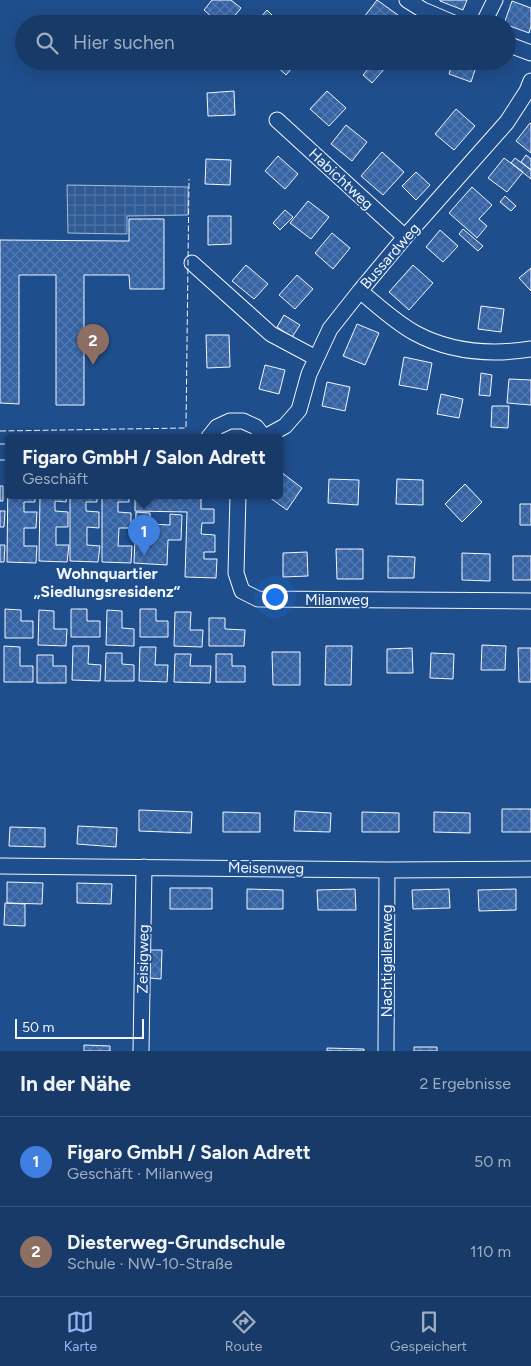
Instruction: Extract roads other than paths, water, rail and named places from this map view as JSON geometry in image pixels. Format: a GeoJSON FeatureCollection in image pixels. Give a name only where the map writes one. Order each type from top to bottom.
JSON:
{"type":"FeatureCollection","features":[{"type":"Feature","properties":{"kind":"street"},"geometry":{"type":"LineString","coordinates":[[407,0],[435,15]]}},
{"type":"Feature","properties":{"kind":"street"},"geometry":{"type":"LineString","coordinates":[[488,15],[495,0]]}},
{"type":"Feature","properties":{"kind":"street"},"geometry":{"type":"LineString","coordinates":[[516,47],[531,53]]}},
{"type":"Feature","properties":{"kind":"street","name":"Bussardweg"},"geometry":{"type":"LineString","coordinates":[[270,434],[285,426],[299,410],[309,374],[330,329],[405,238],[507,122],[527,91],[531,80]]}},
{"type":"Feature","properties":{"kind":"street","name":"Habichtweg"},"geometry":{"type":"LineString","coordinates":[[278,120],[405,238]]}},
{"type":"Feature","properties":{"kind":"street"},"geometry":{"type":"LineString","coordinates":[[192,263],[271,334],[316,358]]}},
{"type":"Feature","properties":{"kind":"street"},"geometry":{"type":"LineString","coordinates":[[360,291],[414,333],[434,341],[461,349],[488,352],[516,352],[531,349]]}},
{"type":"Feature","properties":{"kind":"street"},"geometry":{"type":"LineString","coordinates":[[212,434],[217,428],[230,421],[243,421],[256,427],[262,434]]}},
{"type":"Feature","properties":{"kind":"street","name":"Milanweg"},"geometry":{"type":"LineString","coordinates":[[238,499],[236,573],[242,591],[258,599],[531,601]]}},
{"type":"Feature","properties":{"kind":"street","name":"Meisenweg"},"geometry":{"type":"LineString","coordinates":[[0,866],[387,870],[531,869]]}},
{"type":"Feature","properties":{"kind":"street","name":"Zeisigweg"},"geometry":{"type":"LineString","coordinates":[[141,1051],[144,867]]}},
{"type":"Feature","properties":{"kind":"street","name":"Nachtigallenweg"},"geometry":{"type":"LineString","coordinates":[[386,1051],[387,870]]}},
{"type":"Feature","properties":{"kind":"place","name":"Diesterweg-Grundschule"},"geometry":{"type":"Point","coordinates":[93,365]}},
{"type":"Feature","properties":{"kind":"place","name":"Figaro GmbH / Salon Adrett"},"geometry":{"type":"Point","coordinates":[144,556]}},
{"type":"Feature","properties":{"kind":"district","name":"Wohnquartier „Siedlungsresidenz“"},"geometry":{"type":"Point","coordinates":[107,582]}}]}
